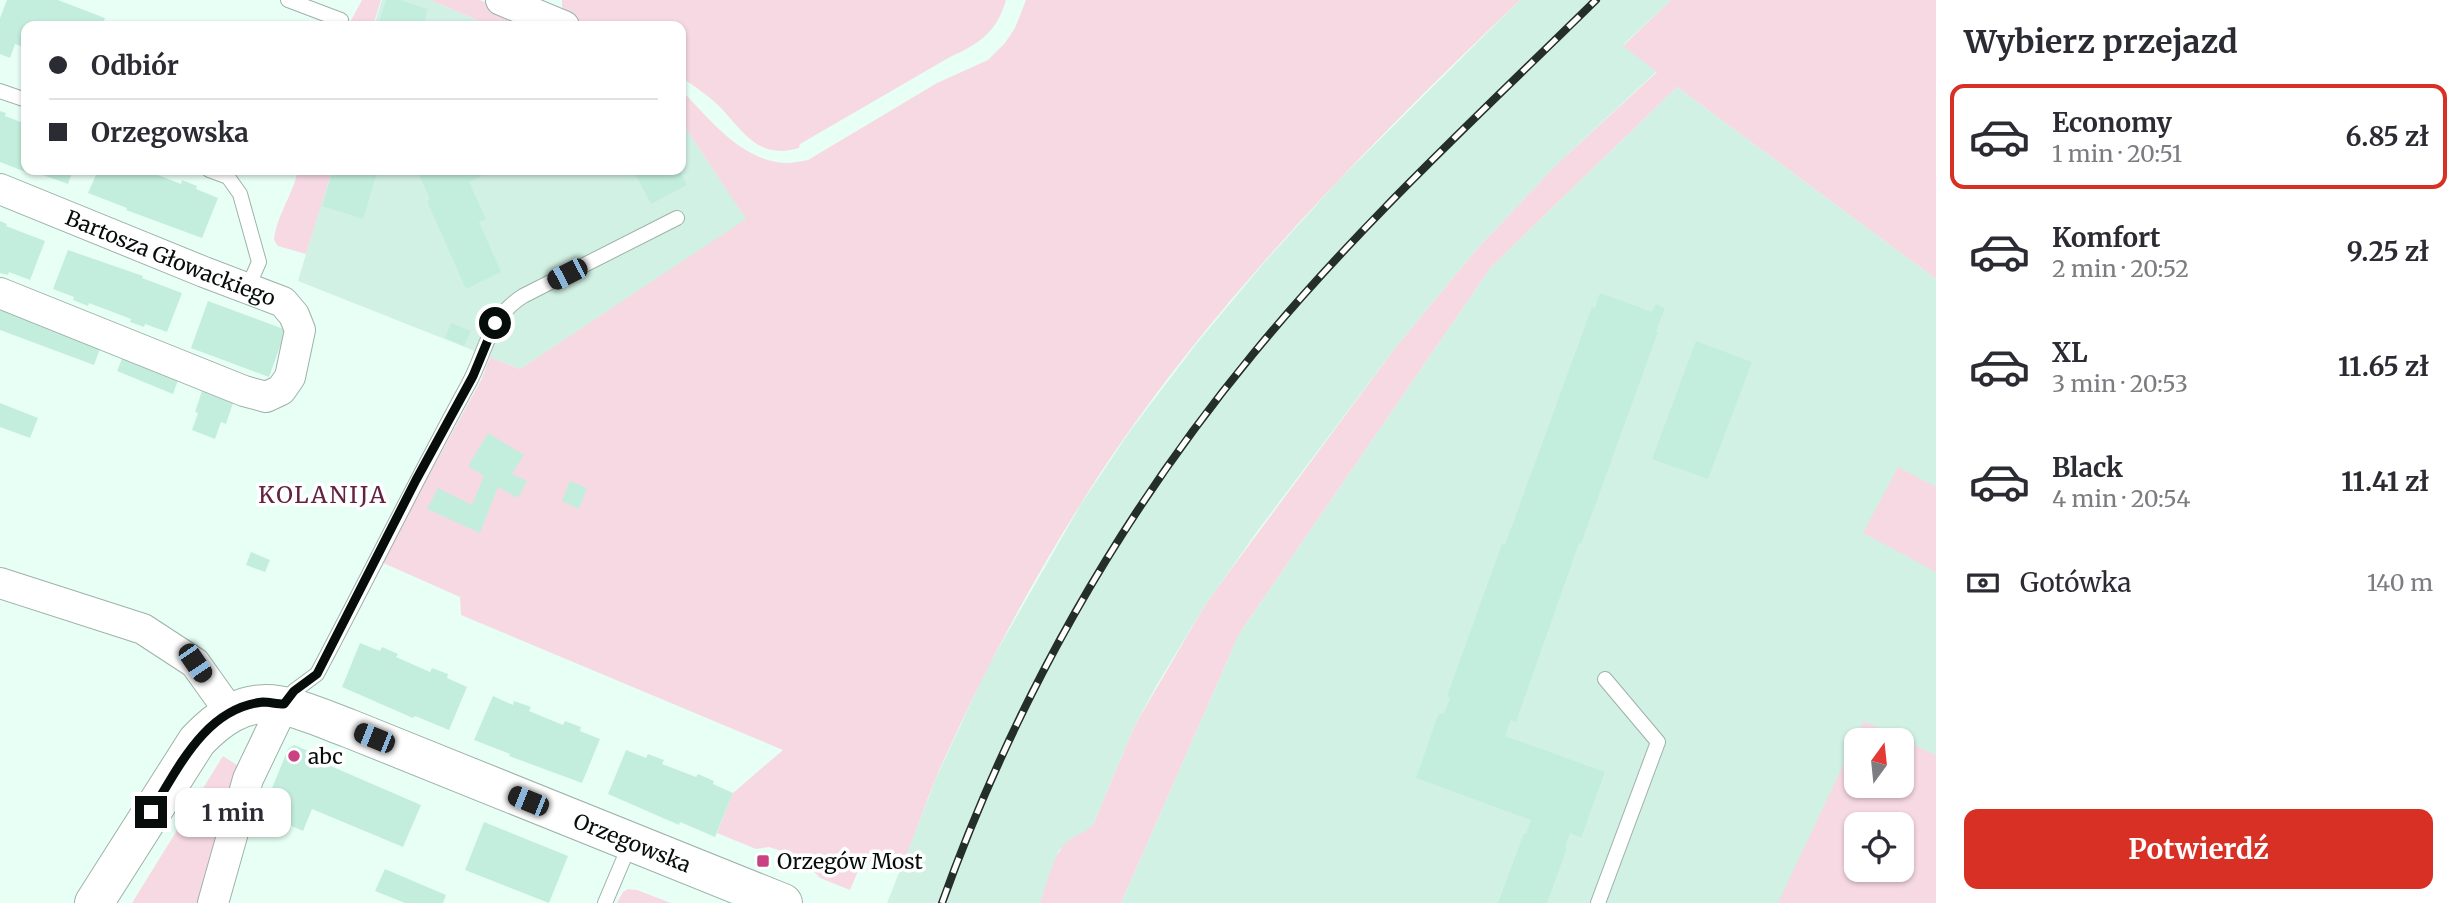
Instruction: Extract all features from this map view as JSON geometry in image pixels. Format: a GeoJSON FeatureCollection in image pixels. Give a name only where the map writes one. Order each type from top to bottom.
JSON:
{"type":"FeatureCollection","features":[{"type":"Feature","properties":{"kind":"street"},"geometry":{"type":"LineString","coordinates":[[501,0],[552,21]]}},
{"type":"Feature","properties":{"kind":"street","name":"Bartosza Głowackiego"},"geometry":{"type":"LineString","coordinates":[[0,189],[283,302],[294,315],[300,330],[289,377],[281,390],[266,397],[244,391],[0,293]]}},
{"type":"Feature","properties":{"kind":"street"},"geometry":{"type":"LineString","coordinates":[[0,583],[143,629],[195,663],[230,712]]}},
{"type":"Feature","properties":{"kind":"street","name":"Orzegowska"},"geometry":{"type":"LineString","coordinates":[[94,903],[197,741],[215,722],[230,712],[262,702],[284,704],[783,903]]}},
{"type":"Feature","properties":{"kind":"street"},"geometry":{"type":"LineString","coordinates":[[213,903],[248,779],[284,704]]}},
{"type":"Feature","properties":{"kind":"lane"},"geometry":{"type":"LineString","coordinates":[[288,0],[341,20]]}},
{"type":"Feature","properties":{"kind":"lane"},"geometry":{"type":"LineString","coordinates":[[0,90],[21,98]]}},
{"type":"Feature","properties":{"kind":"lane"},"geometry":{"type":"LineString","coordinates":[[223,175],[229,177],[240,194],[259,262],[248,288]]}},
{"type":"Feature","properties":{"kind":"lane"},"geometry":{"type":"LineString","coordinates":[[284,704],[294,691],[317,674],[416,480],[473,376],[490,332],[501,314],[523,296],[677,218]]}},
{"type":"Feature","properties":{"kind":"lane"},"geometry":{"type":"LineString","coordinates":[[1598,903],[1658,742],[1605,679]]}},
{"type":"Feature","properties":{"kind":"lane"},"geometry":{"type":"LineString","coordinates":[[605,903],[631,843]]}},
{"type":"Feature","properties":{"kind":"shaded area"},"geometry":{"type":"Polygon","coordinates":[[[362,0],[381,0],[375,21],[351,21],[362,0]]]}},
{"type":"Feature","properties":{"kind":"shaded area"},"geometry":{"type":"Polygon","coordinates":[[[382,0],[430,0],[479,21],[376,21],[382,0]]]}},
{"type":"Feature","properties":{"kind":"shaded area"},"geometry":{"type":"Polygon","coordinates":[[[430,0],[480,0],[532,21],[479,21],[430,0]]]}},
{"type":"Feature","properties":{"kind":"shaded area"},"geometry":{"type":"Polygon","coordinates":[[[562,0],[1006,0],[998,21],[978,42],[800,144],[799,148],[785,151],[773,150],[754,142],[716,104],[686,80],[686,21],[579,21],[568,15],[562,7],[562,0]]]}},
{"type":"Feature","properties":{"kind":"shaded area"},"geometry":{"type":"Polygon","coordinates":[[[1026,0],[1520,0],[1401,117],[1284,239],[1176,368],[1126,436],[1041,570],[954,738],[901,868],[892,869],[863,859],[850,890],[820,878],[794,855],[769,847],[756,849],[717,833],[733,793],[783,750],[461,615],[460,597],[381,562],[481,380],[490,357],[520,369],[746,219],[686,129],[686,95],[728,137],[755,155],[786,163],[808,160],[937,83],[988,60],[1015,28],[1026,0]]]}},
{"type":"Feature","properties":{"kind":"shaded area"},"geometry":{"type":"Polygon","coordinates":[[[1520,0],[1671,0],[1623,45],[1657,71],[1556,165],[1477,249],[1396,347],[1256,533],[1204,607],[1158,683],[1135,725],[1093,825],[1059,850],[1040,903],[887,903],[937,776],[987,668],[1081,504],[1130,431],[1197,343],[1337,182],[1520,0]]]}},
{"type":"Feature","properties":{"kind":"shaded area"},"geometry":{"type":"Polygon","coordinates":[[[1671,0],[1936,0],[1936,279],[1677,87],[1491,267],[1239,634],[1121,903],[1040,903],[1059,852],[1069,840],[1093,825],[1135,725],[1204,607],[1396,347],[1477,249],[1556,165],[1657,72],[1623,46],[1671,0]]]}},
{"type":"Feature","properties":{"kind":"shaded area"},"geometry":{"type":"Polygon","coordinates":[[[1677,87],[1936,279],[1936,903],[1121,903],[1239,634],[1491,267],[1677,87]]]}},
{"type":"Feature","properties":{"kind":"shaded area"},"geometry":{"type":"Polygon","coordinates":[[[686,128],[747,219],[520,369],[298,281],[330,175],[686,175],[686,128]]]}},
{"type":"Feature","properties":{"kind":"shaded area"},"geometry":{"type":"Polygon","coordinates":[[[297,175],[330,175],[306,254],[278,246],[274,240],[278,222],[297,175]]]}},
{"type":"Feature","properties":{"kind":"shaded area"},"geometry":{"type":"Polygon","coordinates":[[[1898,467],[1936,487],[1936,572],[1863,533],[1898,467]]]}},
{"type":"Feature","properties":{"kind":"shaded area"},"geometry":{"type":"Polygon","coordinates":[[[1864,721],[1879,728],[1861,728],[1864,721]]]}},
{"type":"Feature","properties":{"kind":"shaded area"},"geometry":{"type":"Polygon","coordinates":[[[1914,745],[1936,755],[1936,903],[1778,903],[1844,763],[1844,798],[1914,798],[1914,745]]]}},
{"type":"Feature","properties":{"kind":"shaded area"},"geometry":{"type":"Polygon","coordinates":[[[223,756],[237,765],[237,775],[201,903],[132,903],[223,756]]]}},
{"type":"Feature","properties":{"kind":"shaded area"},"geometry":{"type":"Polygon","coordinates":[[[628,889],[637,890],[671,903],[617,903],[628,889]]]}},
{"type":"Feature","properties":{"kind":"building"},"geometry":{"type":"Polygon","coordinates":[[[7,0],[58,0],[105,18],[104,21],[21,21],[21,46],[15,44],[10,58],[0,54],[0,18],[7,0]]]}},
{"type":"Feature","properties":{"kind":"building"},"geometry":{"type":"Polygon","coordinates":[[[386,0],[400,0],[428,9],[424,21],[380,21],[386,0]]]}},
{"type":"Feature","properties":{"kind":"building"},"geometry":{"type":"Polygon","coordinates":[[[0,111],[21,122],[21,170],[0,162],[0,111]]]}},
{"type":"Feature","properties":{"kind":"building"},"geometry":{"type":"Polygon","coordinates":[[[43,175],[71,175],[68,184],[43,175]]]}},
{"type":"Feature","properties":{"kind":"building"},"geometry":{"type":"Polygon","coordinates":[[[96,175],[158,175],[181,184],[182,180],[218,198],[202,238],[88,193],[96,175]]]}},
{"type":"Feature","properties":{"kind":"building"},"geometry":{"type":"Polygon","coordinates":[[[331,175],[376,175],[363,219],[322,206],[331,175]]]}},
{"type":"Feature","properties":{"kind":"building"},"geometry":{"type":"Polygon","coordinates":[[[419,175],[484,175],[469,182],[486,219],[479,222],[501,272],[466,289],[427,201],[430,199],[419,175]]]}},
{"type":"Feature","properties":{"kind":"building"},"geometry":{"type":"Polygon","coordinates":[[[636,175],[682,175],[687,185],[651,204],[636,175]]]}},
{"type":"Feature","properties":{"kind":"building"},"geometry":{"type":"Polygon","coordinates":[[[0,221],[7,224],[6,226],[45,241],[30,280],[9,272],[8,275],[0,273],[0,221]]]}},
{"type":"Feature","properties":{"kind":"building"},"geometry":{"type":"Polygon","coordinates":[[[68,250],[143,276],[142,278],[182,293],[167,332],[130,322],[131,319],[89,303],[88,306],[53,289],[68,250]]]}},
{"type":"Feature","properties":{"kind":"building"},"geometry":{"type":"Polygon","coordinates":[[[1600,293],[1652,312],[1656,304],[1665,308],[1516,722],[1511,720],[1505,736],[1605,772],[1581,838],[1570,833],[1547,903],[1498,903],[1531,820],[1416,778],[1439,713],[1444,714],[1450,698],[1447,696],[1502,544],[1505,545],[1592,307],[1595,308],[1600,293]]]}},
{"type":"Feature","properties":{"kind":"building"},"geometry":{"type":"Polygon","coordinates":[[[208,301],[286,330],[269,377],[191,348],[208,301]]]}},
{"type":"Feature","properties":{"kind":"building"},"geometry":{"type":"Polygon","coordinates":[[[0,308],[101,346],[94,365],[0,330],[0,308]]]}},
{"type":"Feature","properties":{"kind":"building"},"geometry":{"type":"Polygon","coordinates":[[[451,323],[471,331],[464,346],[445,338],[451,323]]]}},
{"type":"Feature","properties":{"kind":"building"},"geometry":{"type":"Polygon","coordinates":[[[1696,341],[1752,362],[1708,479],[1652,459],[1696,341]]]}},
{"type":"Feature","properties":{"kind":"building"},"geometry":{"type":"Polygon","coordinates":[[[124,354],[180,375],[173,394],[117,371],[124,354]]]}},
{"type":"Feature","properties":{"kind":"building"},"geometry":{"type":"Polygon","coordinates":[[[203,388],[234,400],[226,424],[221,422],[215,439],[192,430],[203,388]]]}},
{"type":"Feature","properties":{"kind":"building"},"geometry":{"type":"Polygon","coordinates":[[[0,403],[38,418],[30,438],[0,427],[0,403]]]}},
{"type":"Feature","properties":{"kind":"building"},"geometry":{"type":"Polygon","coordinates":[[[488,433],[524,455],[512,474],[527,481],[518,498],[498,487],[480,533],[427,509],[438,488],[472,505],[484,476],[468,466],[488,433]]]}},
{"type":"Feature","properties":{"kind":"building"},"geometry":{"type":"Polygon","coordinates":[[[570,481],[587,488],[579,509],[562,501],[570,481]]]}},
{"type":"Feature","properties":{"kind":"building"},"geometry":{"type":"Polygon","coordinates":[[[251,552],[270,560],[265,572],[246,565],[251,552]]]}},
{"type":"Feature","properties":{"kind":"building"},"geometry":{"type":"Polygon","coordinates":[[[360,643],[380,651],[382,647],[398,654],[396,657],[430,672],[432,668],[448,674],[447,678],[467,687],[449,730],[415,716],[413,718],[342,687],[360,643]]]}},
{"type":"Feature","properties":{"kind":"building"},"geometry":{"type":"Polygon","coordinates":[[[493,696],[513,705],[514,701],[531,707],[529,711],[563,725],[565,721],[581,727],[580,731],[600,739],[582,783],[474,740],[493,696]]]}},
{"type":"Feature","properties":{"kind":"building"},"geometry":{"type":"Polygon","coordinates":[[[294,745],[328,759],[326,764],[421,805],[403,847],[312,809],[303,831],[262,813],[288,749],[294,745]]]}},
{"type":"Feature","properties":{"kind":"building"},"geometry":{"type":"Polygon","coordinates":[[[626,750],[646,758],[648,754],[664,760],[662,764],[696,777],[698,774],[733,793],[715,837],[680,822],[679,825],[608,794],[626,750]]]}},
{"type":"Feature","properties":{"kind":"building"},"geometry":{"type":"Polygon","coordinates":[[[258,817],[263,819],[257,832],[252,830],[258,817]]]}},
{"type":"Feature","properties":{"kind":"building"},"geometry":{"type":"Polygon","coordinates":[[[484,822],[568,856],[549,903],[465,870],[484,822]]]}},
{"type":"Feature","properties":{"kind":"building"},"geometry":{"type":"Polygon","coordinates":[[[385,869],[446,895],[443,903],[405,903],[375,891],[385,869]]]}},
{"type":"Feature","properties":{"kind":"railway"},"geometry":{"type":"LineString","coordinates":[[942,903],[970,829],[1036,685],[1114,547],[1204,416],[1253,354],[1334,261],[1420,172],[1596,0]]}},
{"type":"Feature","properties":{"kind":"place","name":"abc"},"geometry":{"type":"Point","coordinates":[294,756]}},
{"type":"Feature","properties":{"kind":"place","name":"Orzegów Most"},"geometry":{"type":"Point","coordinates":[763,861]}},
{"type":"Feature","properties":{"kind":"district","name":"KOLANIJA"},"geometry":{"type":"Point","coordinates":[323,494]}},
{"type":"Feature","properties":{"kind":"route"},"geometry":{"type":"LineString","coordinates":[[151,812],[197,741],[215,722],[230,712],[262,702],[284,704],[294,691],[317,674],[416,480],[473,376],[495,323]]}}]}
